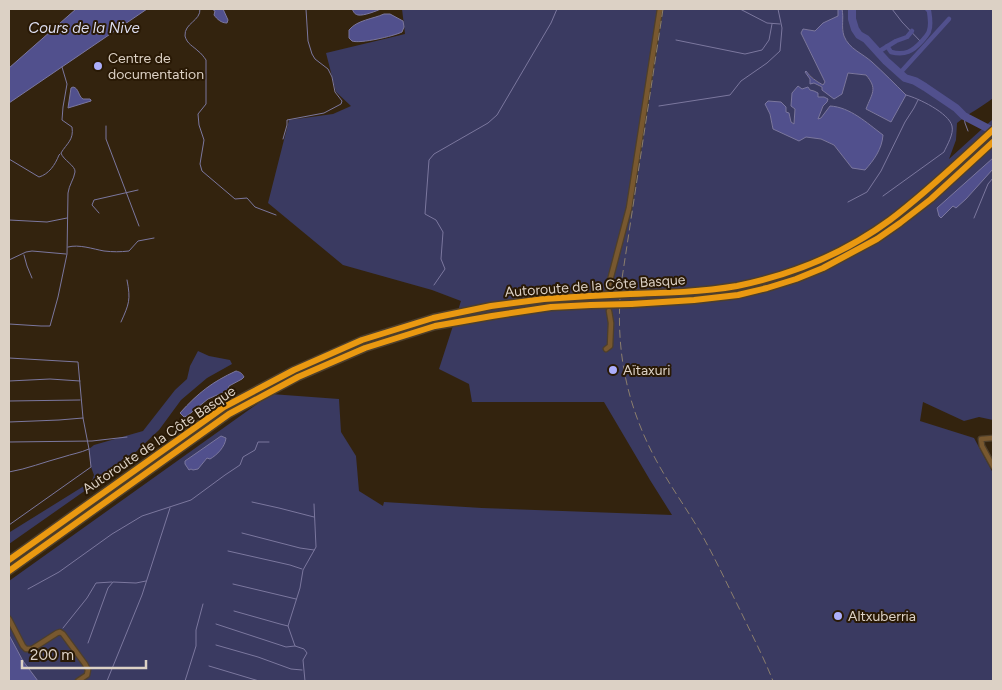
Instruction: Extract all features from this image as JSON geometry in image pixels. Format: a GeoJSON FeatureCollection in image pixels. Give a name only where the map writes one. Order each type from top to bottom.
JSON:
{"type":"FeatureCollection","features":[{"type":"Feature","properties":{"kind":"highway","name":"Autoroute de la Côte Basque"},"geometry":{"type":"LineString","coordinates":[[9,560],[224,407],[267,383],[362,340],[433,318],[491,306],[544,299],[684,292],[736,286],[794,271],[820,261],[889,220],[928,189],[991,132]]}},
{"type":"Feature","properties":{"kind":"highway","name":"Autoroute de la Côte Basque"},"geometry":{"type":"LineString","coordinates":[[9,571],[229,414],[298,377],[365,348],[435,326],[551,308],[694,300],[738,295],[796,279],[824,268],[877,239],[931,199],[993,142]]}},
{"type":"Feature","properties":{"kind":"street"},"geometry":{"type":"LineString","coordinates":[[608,288],[629,208],[660,9]]}},
{"type":"Feature","properties":{"kind":"street"},"geometry":{"type":"LineString","coordinates":[[606,349],[610,346],[611,323],[609,311]]}},
{"type":"Feature","properties":{"kind":"street"},"geometry":{"type":"LineString","coordinates":[[993,438],[981,440],[982,446],[993,466]]}},
{"type":"Feature","properties":{"kind":"street"},"geometry":{"type":"LineString","coordinates":[[9,619],[26,649],[32,649],[57,633],[63,634],[88,670],[87,675],[78,681]]}},
{"type":"Feature","properties":{"kind":"shaded area"},"geometry":{"type":"Polygon","coordinates":[[[402,9],[993,9],[993,98],[957,123],[956,140],[949,159],[993,119],[993,420],[979,417],[964,421],[923,402],[920,421],[974,438],[993,473],[993,681],[9,681],[9,581],[271,394],[339,399],[341,432],[356,456],[359,491],[383,506],[384,502],[482,508],[672,515],[604,402],[472,402],[469,384],[439,369],[461,301],[432,290],[343,265],[268,203],[289,120],[333,114],[351,106],[336,92],[326,53],[405,34],[402,9]],[[823,23],[815,31],[804,29],[801,33],[825,82],[823,85],[805,72],[813,81],[825,89],[842,94],[848,73],[866,75],[872,84],[873,91],[866,109],[891,122],[870,61],[848,45],[843,33],[843,24],[823,23]],[[810,90],[795,109],[794,124],[791,122],[789,114],[770,114],[773,129],[821,139],[834,145],[852,168],[830,106],[821,119],[817,119],[827,102],[810,90]]]}},
{"type":"Feature","properties":{"kind":"shaded area"},"geometry":{"type":"Polygon","coordinates":[[[198,351],[209,356],[230,360],[232,364],[207,378],[181,400],[159,430],[123,464],[9,544],[10,532],[92,481],[94,475],[89,449],[94,445],[143,431],[175,390],[187,379],[190,366],[198,351]]]}},
{"type":"Feature","properties":{"kind":"water","name":"Cours de la Nive"},"geometry":{"type":"Polygon","coordinates":[[[76,9],[147,9],[9,103],[9,68],[76,9]]]}},
{"type":"Feature","properties":{"kind":"water"},"geometry":{"type":"Polygon","coordinates":[[[212,9],[223,9],[228,20],[227,23],[218,19],[214,15],[215,11],[212,9]]]}},
{"type":"Feature","properties":{"kind":"water"},"geometry":{"type":"Polygon","coordinates":[[[352,9],[381,9],[358,15],[352,9]]]}},
{"type":"Feature","properties":{"kind":"water"},"geometry":{"type":"Polygon","coordinates":[[[838,9],[842,9],[843,33],[849,44],[872,62],[906,95],[891,122],[866,109],[873,88],[866,75],[848,73],[842,94],[834,99],[822,90],[822,87],[814,83],[810,84],[806,71],[813,79],[823,85],[825,82],[801,33],[803,29],[815,31],[823,23],[838,16],[838,9]]]}},
{"type":"Feature","properties":{"kind":"water"},"geometry":{"type":"Polygon","coordinates":[[[384,14],[390,14],[403,21],[404,27],[402,32],[356,42],[349,38],[349,30],[352,27],[384,14]]]}},
{"type":"Feature","properties":{"kind":"water"},"geometry":{"type":"Polygon","coordinates":[[[798,86],[802,89],[808,87],[810,90],[818,93],[818,97],[828,99],[818,119],[821,118],[830,106],[837,107],[858,116],[883,135],[877,154],[865,170],[852,168],[834,145],[821,139],[806,137],[799,141],[773,129],[770,114],[765,104],[768,101],[781,102],[786,107],[786,112],[789,113],[791,122],[794,124],[795,109],[791,106],[792,93],[798,86]]]}},
{"type":"Feature","properties":{"kind":"water"},"geometry":{"type":"Polygon","coordinates":[[[73,87],[83,99],[90,99],[91,101],[68,108],[71,88],[73,87]]]}},
{"type":"Feature","properties":{"kind":"water"},"geometry":{"type":"Polygon","coordinates":[[[993,158],[993,169],[966,199],[956,208],[953,206],[941,218],[937,208],[993,158]]]}},
{"type":"Feature","properties":{"kind":"water"},"geometry":{"type":"Polygon","coordinates":[[[236,371],[244,377],[242,379],[229,386],[224,392],[208,399],[187,416],[184,417],[180,413],[206,389],[236,371]]]}},
{"type":"Feature","properties":{"kind":"water"},"geometry":{"type":"Polygon","coordinates":[[[221,436],[226,438],[224,445],[218,453],[210,459],[207,458],[198,469],[189,470],[185,461],[221,436]]]}},
{"type":"Feature","properties":{"kind":"water"},"geometry":{"type":"Polygon","coordinates":[[[9,635],[23,661],[38,681],[9,681],[9,635]]]}},
{"type":"Feature","properties":{"kind":"waterway"},"geometry":{"type":"LineString","coordinates":[[200,9],[198,16],[187,28],[185,36],[189,43],[206,60],[206,104],[198,114],[204,140],[200,164],[202,171],[235,199],[247,198],[255,207],[276,215]]}},
{"type":"Feature","properties":{"kind":"waterway"},"geometry":{"type":"LineString","coordinates":[[283,139],[287,120],[324,113],[341,104],[342,101],[335,92],[328,69],[315,59],[312,54],[308,41],[306,9]]}},
{"type":"Feature","properties":{"kind":"waterway"},"geometry":{"type":"LineString","coordinates":[[434,285],[445,269],[441,259],[443,232],[436,220],[425,214],[429,160],[434,154],[488,123],[497,115],[551,23],[557,9]]}},
{"type":"Feature","properties":{"kind":"waterway"},"geometry":{"type":"LineString","coordinates":[[740,9],[767,23],[780,24]]}},
{"type":"Feature","properties":{"kind":"waterway"},"geometry":{"type":"LineString","coordinates":[[659,106],[730,95],[741,81],[767,63],[780,51],[782,28],[778,9]]}},
{"type":"Feature","properties":{"kind":"waterway"},"geometry":{"type":"LineString","coordinates":[[852,9],[852,19],[859,35],[866,39],[905,78],[925,87],[956,108],[964,116],[993,131]]}},
{"type":"Feature","properties":{"kind":"waterway"},"geometry":{"type":"LineString","coordinates":[[892,9],[921,42]]}},
{"type":"Feature","properties":{"kind":"waterway"},"geometry":{"type":"LineString","coordinates":[[887,46],[891,52],[905,53],[919,45],[930,29],[929,11],[927,9]]}},
{"type":"Feature","properties":{"kind":"waterway"},"geometry":{"type":"LineString","coordinates":[[900,73],[949,19]]}},
{"type":"Feature","properties":{"kind":"waterway"},"geometry":{"type":"LineString","coordinates":[[676,40],[745,54],[762,50],[769,40],[772,24]]}},
{"type":"Feature","properties":{"kind":"waterway"},"geometry":{"type":"LineString","coordinates":[[878,52],[896,41],[907,37],[912,31]]}},
{"type":"Feature","properties":{"kind":"waterway"},"geometry":{"type":"LineString","coordinates":[[9,324],[50,326],[67,254],[68,193],[75,170],[61,153],[72,135],[72,127],[62,120],[67,84],[62,67]]}},
{"type":"Feature","properties":{"kind":"waterway"},"geometry":{"type":"LineString","coordinates":[[883,196],[944,152],[952,132],[950,121],[939,111],[918,99],[906,95]]}},
{"type":"Feature","properties":{"kind":"waterway"},"geometry":{"type":"LineString","coordinates":[[848,202],[867,192],[881,171],[918,100]]}},
{"type":"Feature","properties":{"kind":"waterway"},"geometry":{"type":"LineString","coordinates":[[964,116],[968,131]]}},
{"type":"Feature","properties":{"kind":"waterway"},"geometry":{"type":"LineString","coordinates":[[106,126],[106,139],[139,226]]}},
{"type":"Feature","properties":{"kind":"waterway"},"geometry":{"type":"LineString","coordinates":[[9,159],[39,177],[51,169],[60,154]]}},
{"type":"Feature","properties":{"kind":"waterway"},"geometry":{"type":"LineString","coordinates":[[974,218],[988,184],[993,178]]}},
{"type":"Feature","properties":{"kind":"waterway"},"geometry":{"type":"LineString","coordinates":[[99,213],[92,205],[94,200],[138,190]]}},
{"type":"Feature","properties":{"kind":"waterway"},"geometry":{"type":"LineString","coordinates":[[9,220],[47,222],[67,218]]}},
{"type":"Feature","properties":{"kind":"waterway"},"geometry":{"type":"LineString","coordinates":[[68,247],[81,246],[110,252],[120,252],[129,251],[138,241],[154,238]]}},
{"type":"Feature","properties":{"kind":"waterway"},"geometry":{"type":"LineString","coordinates":[[9,260],[32,251],[66,254]]}},
{"type":"Feature","properties":{"kind":"waterway"},"geometry":{"type":"LineString","coordinates":[[24,255],[32,278]]}},
{"type":"Feature","properties":{"kind":"waterway"},"geometry":{"type":"LineString","coordinates":[[121,322],[128,302],[127,280]]}},
{"type":"Feature","properties":{"kind":"waterway"},"geometry":{"type":"LineString","coordinates":[[9,358],[78,362],[83,418],[91,467],[9,525]]}},
{"type":"Feature","properties":{"kind":"waterway"},"geometry":{"type":"LineString","coordinates":[[9,381],[50,379],[80,381]]}},
{"type":"Feature","properties":{"kind":"waterway"},"geometry":{"type":"LineString","coordinates":[[9,401],[80,400]]}},
{"type":"Feature","properties":{"kind":"waterway"},"geometry":{"type":"LineString","coordinates":[[9,422],[83,418]]}},
{"type":"Feature","properties":{"kind":"waterway"},"geometry":{"type":"LineString","coordinates":[[9,442],[92,441],[127,437]]}},
{"type":"Feature","properties":{"kind":"waterway"},"geometry":{"type":"LineString","coordinates":[[28,589],[59,572],[112,534],[142,516],[191,500],[240,465],[243,457],[255,450],[258,442],[269,442]]}},
{"type":"Feature","properties":{"kind":"waterway"},"geometry":{"type":"LineString","coordinates":[[9,472],[89,449]]}},
{"type":"Feature","properties":{"kind":"waterway"},"geometry":{"type":"LineString","coordinates":[[252,502],[314,517]]}},
{"type":"Feature","properties":{"kind":"waterway"},"geometry":{"type":"LineString","coordinates":[[305,681],[303,660],[307,653],[304,649],[295,646],[288,626],[300,588],[303,570],[316,547],[314,504]]}},
{"type":"Feature","properties":{"kind":"waterway"},"geometry":{"type":"LineString","coordinates":[[107,681],[142,595],[170,508]]}},
{"type":"Feature","properties":{"kind":"waterway"},"geometry":{"type":"LineString","coordinates":[[242,533],[314,550]]}},
{"type":"Feature","properties":{"kind":"waterway"},"geometry":{"type":"LineString","coordinates":[[228,551],[302,569]]}},
{"type":"Feature","properties":{"kind":"waterway"},"geometry":{"type":"LineString","coordinates":[[88,643],[108,588],[113,582],[136,583],[146,581]]}},
{"type":"Feature","properties":{"kind":"waterway"},"geometry":{"type":"LineString","coordinates":[[63,628],[87,598],[96,583],[112,582]]}},
{"type":"Feature","properties":{"kind":"waterway"},"geometry":{"type":"LineString","coordinates":[[233,584],[296,599]]}},
{"type":"Feature","properties":{"kind":"waterway"},"geometry":{"type":"LineString","coordinates":[[185,681],[196,646],[196,630],[203,604]]}},
{"type":"Feature","properties":{"kind":"waterway"},"geometry":{"type":"LineString","coordinates":[[234,611],[288,626]]}},
{"type":"Feature","properties":{"kind":"waterway"},"geometry":{"type":"LineString","coordinates":[[216,624],[286,647],[295,646]]}},
{"type":"Feature","properties":{"kind":"waterway"},"geometry":{"type":"LineString","coordinates":[[216,645],[291,669],[302,670]]}},
{"type":"Feature","properties":{"kind":"waterway"},"geometry":{"type":"LineString","coordinates":[[209,666],[259,681]]}},
{"type":"Feature","properties":{"kind":"tunnel"},"geometry":{"type":"LineString","coordinates":[[608,288],[609,311]]}},
{"type":"Feature","properties":{"kind":"railway"},"geometry":{"type":"LineString","coordinates":[[663,9],[621,285],[620,331],[625,375],[637,418],[656,460],[712,554],[758,646],[773,681]]}},
{"type":"Feature","properties":{"kind":"place","name":"Centre de documentation"},"geometry":{"type":"Point","coordinates":[98,66]}},
{"type":"Feature","properties":{"kind":"place","name":"Aïtaxuri"},"geometry":{"type":"Point","coordinates":[613,370]}},
{"type":"Feature","properties":{"kind":"place","name":"Altxuberria"},"geometry":{"type":"Point","coordinates":[838,616]}}]}
